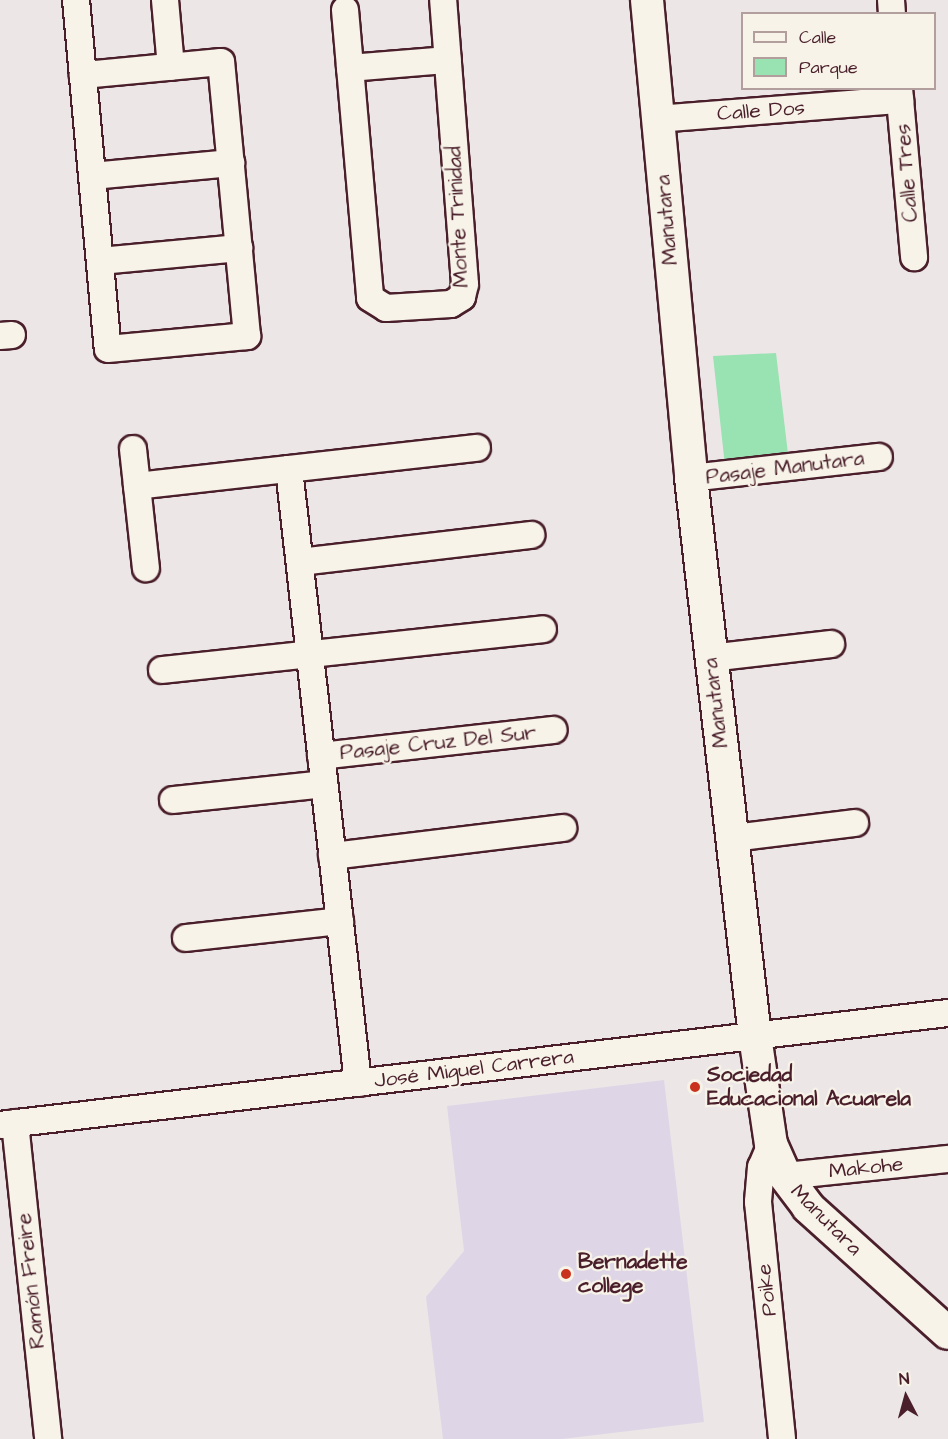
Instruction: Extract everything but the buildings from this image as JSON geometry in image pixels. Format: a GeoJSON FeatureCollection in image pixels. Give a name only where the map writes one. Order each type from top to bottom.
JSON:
{"type":"FeatureCollection","features":[{"type":"Feature","properties":{"kind":"main road","name":"Manutara"},"geometry":{"type":"LineString","coordinates":[[647,0],[710,658],[733,838],[754,1036],[771,1144],[785,1176],[808,1207],[948,1334]]}},
{"type":"Feature","properties":{"kind":"street"},"geometry":{"type":"LineString","coordinates":[[76,0],[108,349],[247,336],[221,62],[83,75]]}},
{"type":"Feature","properties":{"kind":"street"},"geometry":{"type":"LineString","coordinates":[[165,0],[171,67]]}},
{"type":"Feature","properties":{"kind":"street","name":"Monte Trinidad"},"geometry":{"type":"LineString","coordinates":[[345,10],[370,298],[386,308],[451,304],[462,297],[465,284],[443,0]]}},
{"type":"Feature","properties":{"kind":"street"},"geometry":{"type":"LineString","coordinates":[[350,68],[448,60]]}},
{"type":"Feature","properties":{"kind":"street","name":"Calle Dos"},"geometry":{"type":"LineString","coordinates":[[657,119],[900,94]]}},
{"type":"Feature","properties":{"kind":"street","name":"Calle Tres"},"geometry":{"type":"LineString","coordinates":[[900,94],[914,257]]}},
{"type":"Feature","properties":{"kind":"street"},"geometry":{"type":"LineString","coordinates":[[92,176],[231,163]]}},
{"type":"Feature","properties":{"kind":"street"},"geometry":{"type":"LineString","coordinates":[[100,261],[238,248]]}},
{"type":"Feature","properties":{"kind":"street"},"geometry":{"type":"LineString","coordinates":[[137,486],[477,448]]}},
{"type":"Feature","properties":{"kind":"street"},"geometry":{"type":"LineString","coordinates":[[133,449],[146,568]]}},
{"type":"Feature","properties":{"kind":"street","name":"Pasaje Manutara"},"geometry":{"type":"LineString","coordinates":[[691,478],[879,457]]}},
{"type":"Feature","properties":{"kind":"street","name":"Pasaje Cruz Del Sur"},"geometry":{"type":"LineString","coordinates":[[289,469],[358,1083]]}},
{"type":"Feature","properties":{"kind":"street"},"geometry":{"type":"LineString","coordinates":[[300,562],[531,536]]}},
{"type":"Feature","properties":{"kind":"street"},"geometry":{"type":"LineString","coordinates":[[162,670],[543,629]]}},
{"type":"Feature","properties":{"kind":"street"},"geometry":{"type":"LineString","coordinates":[[710,658],[831,644]]}},
{"type":"Feature","properties":{"kind":"street","name":"Pasaje Cruz Del Sur"},"geometry":{"type":"LineString","coordinates":[[321,756],[554,730]]}},
{"type":"Feature","properties":{"kind":"street","name":"Pasaje Cruz Del Sur"},"geometry":{"type":"LineString","coordinates":[[173,800],[324,784]]}},
{"type":"Feature","properties":{"kind":"street"},"geometry":{"type":"LineString","coordinates":[[733,838],[855,823]]}},
{"type":"Feature","properties":{"kind":"street"},"geometry":{"type":"LineString","coordinates":[[332,855],[563,828]]}},
{"type":"Feature","properties":{"kind":"street"},"geometry":{"type":"LineString","coordinates":[[186,938],[340,921]]}},
{"type":"Feature","properties":{"kind":"street","name":"José Miguel Carrera"},"geometry":{"type":"LineString","coordinates":[[7,1124],[948,1013]]}},
{"type":"Feature","properties":{"kind":"street","name":"Ramón Freire"},"geometry":{"type":"LineString","coordinates":[[7,1124],[48,1439]]}},
{"type":"Feature","properties":{"kind":"street","name":"Poike"},"geometry":{"type":"LineString","coordinates":[[771,1144],[761,1167],[758,1202],[782,1439]]}},
{"type":"Feature","properties":{"kind":"street","name":"Makohe"},"geometry":{"type":"LineString","coordinates":[[785,1176],[948,1159]]}},
{"type":"Feature","properties":{"kind":"shaded area","name":"Bernadette college"},"geometry":{"type":"Polygon","coordinates":[[[664,1080],[704,1422],[562,1439],[443,1439],[426,1297],[464,1251],[447,1106],[664,1080]]]}},
{"type":"Feature","properties":{"kind":"green space"},"geometry":{"type":"Polygon","coordinates":[[[776,353],[788,454],[725,466],[713,356],[776,353]]]}},
{"type":"Feature","properties":{"kind":"place","name":"Sociedad Educacional Acuarela"},"geometry":{"type":"Point","coordinates":[695,1087]}},
{"type":"Feature","properties":{"kind":"place","name":"Bernadette college"},"geometry":{"type":"Point","coordinates":[566,1274]}}]}
